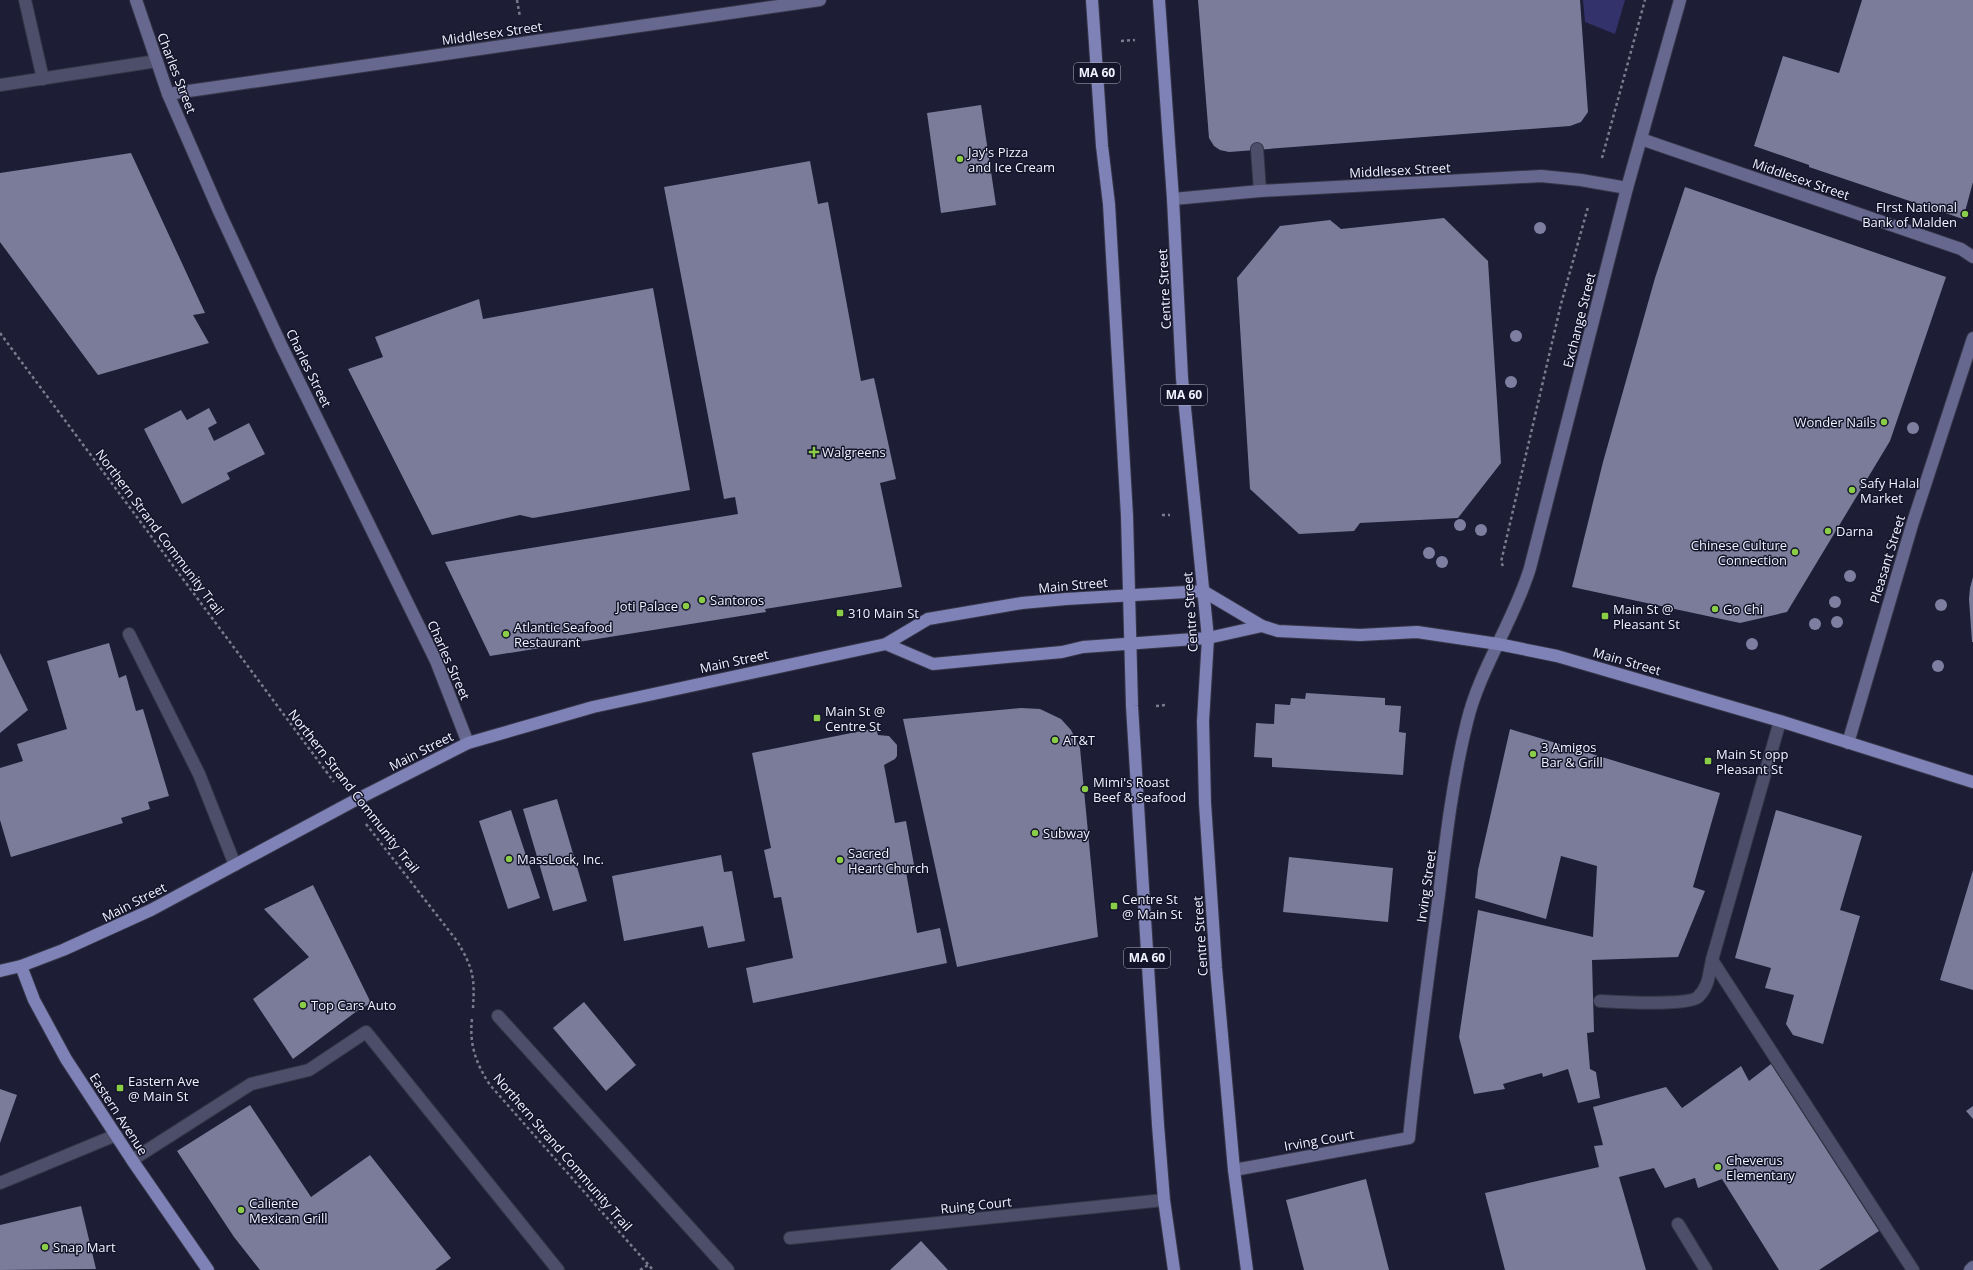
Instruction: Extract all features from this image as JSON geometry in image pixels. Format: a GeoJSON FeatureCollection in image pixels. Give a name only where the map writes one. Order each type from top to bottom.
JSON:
{"type":"FeatureCollection","features":[{"type":"Feature","properties":{"kind":"main road","name":"MA 60"},"geometry":{"type":"LineString","coordinates":[[1092,0],[1102,146],[1109,212],[1130,594],[1132,706],[1142,879],[1164,1200],[1174,1270]]}},
{"type":"Feature","properties":{"kind":"main road","name":"Centre Street"},"geometry":{"type":"LineString","coordinates":[[1159,0],[1173,199],[1182,378],[1208,638],[1204,704],[1205,803],[1216,968],[1234,1170],[1247,1270]]}},
{"type":"Feature","properties":{"kind":"main road","name":"Main Street"},"geometry":{"type":"LineString","coordinates":[[0,971],[21,966],[103,933],[151,910],[350,803],[468,743],[593,707],[886,644],[928,619],[1022,603],[1130,594],[1203,591],[1262,626],[1278,631],[1289,630],[1360,635],[1417,632],[1498,644],[1557,656],[1780,722],[1973,782]]}},
{"type":"Feature","properties":{"kind":"main road","name":"Main Street"},"geometry":{"type":"LineString","coordinates":[[886,644],[933,664],[1054,653],[1082,647],[1131,645],[1208,638],[1262,626]]}},
{"type":"Feature","properties":{"kind":"main road","name":"Eastern Avenue"},"geometry":{"type":"LineString","coordinates":[[21,966],[34,1000],[49,1030],[132,1160],[208,1270]]}},
{"type":"Feature","properties":{"kind":"street","name":"Charles Street"},"geometry":{"type":"LineString","coordinates":[[136,0],[168,94],[219,211],[279,340],[436,661],[468,743]]}},
{"type":"Feature","properties":{"kind":"street","name":"Middlesex Street"},"geometry":{"type":"LineString","coordinates":[[168,94],[820,0]]}},
{"type":"Feature","properties":{"kind":"street","name":"Exchange Street"},"geometry":{"type":"LineString","coordinates":[[1498,644],[1523,592],[1627,188],[1680,0]]}},
{"type":"Feature","properties":{"kind":"street","name":"Middlesex Street"},"geometry":{"type":"LineString","coordinates":[[1641,138],[1961,249],[1973,256]]}},
{"type":"Feature","properties":{"kind":"street","name":"Middlesex Street"},"geometry":{"type":"LineString","coordinates":[[1173,199],[1260,191],[1541,176],[1561,177],[1627,188]]}},
{"type":"Feature","properties":{"kind":"street","name":"Pleasant Street"},"geometry":{"type":"LineString","coordinates":[[1848,743],[1912,525],[1973,338]]}},
{"type":"Feature","properties":{"kind":"street","name":"Irving Street"},"geometry":{"type":"LineString","coordinates":[[1409,1138],[1418,1043],[1448,823],[1467,723],[1478,691],[1498,644]]}},
{"type":"Feature","properties":{"kind":"street","name":"Irving Court"},"geometry":{"type":"LineString","coordinates":[[1234,1170],[1409,1138]]}},
{"type":"Feature","properties":{"kind":"lane"},"geometry":{"type":"LineString","coordinates":[[25,0],[42,79]]}},
{"type":"Feature","properties":{"kind":"lane"},"geometry":{"type":"LineString","coordinates":[[0,85],[157,61]]}},
{"type":"Feature","properties":{"kind":"lane"},"geometry":{"type":"LineString","coordinates":[[1256,149],[1260,191]]}},
{"type":"Feature","properties":{"kind":"lane"},"geometry":{"type":"LineString","coordinates":[[129,634],[198,774],[235,865]]}},
{"type":"Feature","properties":{"kind":"lane"},"geometry":{"type":"LineString","coordinates":[[1600,1002],[1684,1002],[1697,998],[1706,987],[1712,960],[1780,722]]}},
{"type":"Feature","properties":{"kind":"lane"},"geometry":{"type":"LineString","coordinates":[[1712,960],[1913,1270]]}},
{"type":"Feature","properties":{"kind":"lane"},"geometry":{"type":"LineString","coordinates":[[498,1016],[728,1270]]}},
{"type":"Feature","properties":{"kind":"lane"},"geometry":{"type":"LineString","coordinates":[[132,1160],[251,1084],[309,1070],[366,1032],[558,1270]]}},
{"type":"Feature","properties":{"kind":"lane"},"geometry":{"type":"LineString","coordinates":[[0,1183],[116,1135]]}},
{"type":"Feature","properties":{"kind":"lane","name":"Ruing Court"},"geometry":{"type":"LineString","coordinates":[[790,1238],[1164,1200]]}},
{"type":"Feature","properties":{"kind":"lane"},"geometry":{"type":"LineString","coordinates":[[1678,1224],[1706,1270]]}},
{"type":"Feature","properties":{"kind":"path"},"geometry":{"type":"LineString","coordinates":[[1523,592],[1501,562],[1561,304],[1645,0]]}},
{"type":"Feature","properties":{"kind":"path"},"geometry":{"type":"LineString","coordinates":[[1117,41],[1138,40]]}},
{"type":"Feature","properties":{"kind":"path","name":"Northern Strand Community Trail"},"geometry":{"type":"LineString","coordinates":[[0,333],[350,803],[457,941],[473,973],[474,985],[472,1011]]}},
{"type":"Feature","properties":{"kind":"path"},"geometry":{"type":"LineString","coordinates":[[1162,515],[1172,515]]}},
{"type":"Feature","properties":{"kind":"path"},"geometry":{"type":"LineString","coordinates":[[1156,706],[1166,705]]}},
{"type":"Feature","properties":{"kind":"path","name":"Northern Strand Community Trail"},"geometry":{"type":"LineString","coordinates":[[472,1017],[471,1035],[476,1061],[490,1085],[653,1270]]}},
{"type":"Feature","properties":{"kind":"path"},"geometry":{"type":"LineString","coordinates":[[640,1270],[648,1265]]}},
{"type":"Feature","properties":{"kind":"shaded area"},"geometry":{"type":"Polygon","coordinates":[[[1583,0],[1625,0],[1615,34],[1585,22],[1583,0]]]}},
{"type":"Feature","properties":{"kind":"building"},"geometry":{"type":"Polygon","coordinates":[[[1198,0],[1580,0],[1588,112],[1581,122],[1570,126],[1229,152],[1220,150],[1214,146],[1209,138],[1198,0]]]}},
{"type":"Feature","properties":{"kind":"building"},"geometry":{"type":"Polygon","coordinates":[[[1862,0],[1973,0],[1973,182],[1963,219],[1809,167],[1809,165],[1754,146],[1783,56],[1839,73],[1862,0]]]}},
{"type":"Feature","properties":{"kind":"building"},"geometry":{"type":"Polygon","coordinates":[[[981,105],[996,205],[941,213],[927,113],[981,105]]]}},
{"type":"Feature","properties":{"kind":"building"},"geometry":{"type":"Polygon","coordinates":[[[131,153],[205,313],[193,315],[209,343],[98,375],[0,242],[0,173],[131,153]]]}},
{"type":"Feature","properties":{"kind":"building"},"geometry":{"type":"Polygon","coordinates":[[[810,161],[818,204],[828,202],[861,381],[874,378],[896,479],[880,483],[902,587],[765,609],[766,612],[490,656],[445,562],[738,514],[735,497],[724,499],[664,187],[810,161]]]}},
{"type":"Feature","properties":{"kind":"building"},"geometry":{"type":"Polygon","coordinates":[[[1685,187],[1946,277],[1890,441],[1787,612],[1740,623],[1572,587],[1603,462],[1655,278],[1685,187]]]}},
{"type":"Feature","properties":{"kind":"building"},"geometry":{"type":"Polygon","coordinates":[[[1444,218],[1488,261],[1501,463],[1458,518],[1360,523],[1354,531],[1299,534],[1250,489],[1237,278],[1280,226],[1330,220],[1341,229],[1444,218]]]}},
{"type":"Feature","properties":{"kind":"building"},"geometry":{"type":"Polygon","coordinates":[[[653,288],[690,490],[533,518],[520,515],[432,535],[348,369],[383,357],[375,337],[479,299],[483,319],[653,288]]]}},
{"type":"Feature","properties":{"kind":"building"},"geometry":{"type":"Polygon","coordinates":[[[209,408],[217,423],[208,428],[214,441],[249,423],[265,454],[227,473],[230,479],[182,504],[144,429],[181,410],[187,420],[209,408]]]}},
{"type":"Feature","properties":{"kind":"building"},"geometry":{"type":"Polygon","coordinates":[[[1973,577],[1973,642],[1972,642],[1969,599],[1973,577]]]}},
{"type":"Feature","properties":{"kind":"building"},"geometry":{"type":"Polygon","coordinates":[[[109,643],[119,678],[126,675],[136,711],[143,709],[169,796],[148,802],[150,809],[121,818],[123,823],[11,857],[0,820],[0,768],[23,761],[17,744],[67,729],[47,661],[109,643]]]}},
{"type":"Feature","properties":{"kind":"building"},"geometry":{"type":"Polygon","coordinates":[[[0,653],[28,710],[0,733],[0,653]]]}},
{"type":"Feature","properties":{"kind":"building"},"geometry":{"type":"Polygon","coordinates":[[[1306,693],[1385,698],[1385,705],[1401,706],[1399,732],[1406,733],[1403,775],[1272,767],[1272,758],[1254,757],[1256,723],[1274,724],[1275,704],[1290,705],[1291,698],[1305,699],[1306,693]]]}},
{"type":"Feature","properties":{"kind":"building"},"geometry":{"type":"Polygon","coordinates":[[[1021,708],[1040,709],[1061,719],[1071,730],[1080,748],[1098,937],[957,967],[903,719],[1021,708]]]}},
{"type":"Feature","properties":{"kind":"building","name":"Sacred Heart Church"},"geometry":{"type":"Polygon","coordinates":[[[876,728],[878,735],[889,736],[897,745],[897,756],[895,759],[884,765],[895,823],[906,821],[915,870],[906,872],[917,933],[940,928],[947,963],[753,1003],[746,968],[793,958],[781,897],[774,898],[764,850],[771,848],[752,753],[876,728]]]}},
{"type":"Feature","properties":{"kind":"building"},"geometry":{"type":"Polygon","coordinates":[[[1510,729],[1720,793],[1693,887],[1705,891],[1678,957],[1592,960],[1594,1032],[1587,1033],[1590,1069],[1596,1072],[1600,1098],[1578,1103],[1568,1069],[1543,1077],[1542,1073],[1503,1084],[1505,1089],[1474,1094],[1459,1037],[1478,910],[1593,937],[1597,866],[1561,856],[1546,919],[1475,898],[1478,870],[1510,729]]]}},
{"type":"Feature","properties":{"kind":"building"},"geometry":{"type":"Polygon","coordinates":[[[557,799],[587,901],[553,911],[523,809],[557,799]]]}},
{"type":"Feature","properties":{"kind":"building"},"geometry":{"type":"Polygon","coordinates":[[[511,810],[540,898],[508,909],[479,821],[511,810]]]}},
{"type":"Feature","properties":{"kind":"building"},"geometry":{"type":"Polygon","coordinates":[[[1776,810],[1862,836],[1840,910],[1860,916],[1823,1044],[1793,1035],[1786,1024],[1794,995],[1765,988],[1771,968],[1735,958],[1776,810]]]}},
{"type":"Feature","properties":{"kind":"building"},"geometry":{"type":"Polygon","coordinates":[[[721,855],[724,872],[732,871],[745,941],[708,948],[703,926],[624,941],[612,876],[721,855]]]}},
{"type":"Feature","properties":{"kind":"building"},"geometry":{"type":"Polygon","coordinates":[[[1289,857],[1393,868],[1388,922],[1283,912],[1289,857]]]}},
{"type":"Feature","properties":{"kind":"building"},"geometry":{"type":"Polygon","coordinates":[[[1973,870],[1973,990],[1940,980],[1973,870]]]}},
{"type":"Feature","properties":{"kind":"building"},"geometry":{"type":"Polygon","coordinates":[[[313,885],[371,1003],[357,1011],[293,1059],[253,999],[309,957],[264,909],[313,885]]]}},
{"type":"Feature","properties":{"kind":"building"},"geometry":{"type":"Polygon","coordinates":[[[584,1002],[636,1065],[606,1091],[553,1028],[584,1002]]]}},
{"type":"Feature","properties":{"kind":"building","name":"Cheverus Elementary"},"geometry":{"type":"Polygon","coordinates":[[[1771,1064],[1879,1231],[1819,1270],[1779,1270],[1722,1179],[1698,1188],[1695,1178],[1665,1188],[1654,1168],[1619,1177],[1646,1270],[1505,1270],[1485,1193],[1599,1167],[1594,1146],[1603,1145],[1593,1107],[1666,1087],[1682,1108],[1741,1066],[1749,1081],[1771,1064]]]}},
{"type":"Feature","properties":{"kind":"building"},"geometry":{"type":"Polygon","coordinates":[[[0,1089],[17,1095],[0,1143],[0,1089]]]}},
{"type":"Feature","properties":{"kind":"building"},"geometry":{"type":"Polygon","coordinates":[[[250,1105],[311,1197],[370,1155],[451,1258],[435,1270],[260,1270],[234,1237],[177,1151],[250,1105]]]}},
{"type":"Feature","properties":{"kind":"building"},"geometry":{"type":"Polygon","coordinates":[[[1973,1106],[1973,1119],[1966,1111],[1973,1106]]]}},
{"type":"Feature","properties":{"kind":"building"},"geometry":{"type":"Polygon","coordinates":[[[1366,1179],[1389,1270],[1304,1270],[1286,1200],[1366,1179]]]}},
{"type":"Feature","properties":{"kind":"building","name":"Snap Mart"},"geometry":{"type":"Polygon","coordinates":[[[81,1206],[96,1269],[0,1270],[0,1225],[81,1206]]]}},
{"type":"Feature","properties":{"kind":"building"},"geometry":{"type":"Polygon","coordinates":[[[921,1241],[948,1270],[890,1270],[921,1241]]]}},
{"type":"Feature","properties":{"kind":"place","name":"Jay's Pizza and Ice Cream"},"geometry":{"type":"Point","coordinates":[960,159]}},
{"type":"Feature","properties":{"kind":"place","name":"FIrst National Bank of Malden"},"geometry":{"type":"Point","coordinates":[1965,214]}},
{"type":"Feature","properties":{"kind":"place","name":"Wonder Nails"},"geometry":{"type":"Point","coordinates":[1884,422]}},
{"type":"Feature","properties":{"kind":"place","name":"Walgreens"},"geometry":{"type":"Point","coordinates":[814,452]}},
{"type":"Feature","properties":{"kind":"place","name":"Safy Halal Market"},"geometry":{"type":"Point","coordinates":[1852,490]}},
{"type":"Feature","properties":{"kind":"place","name":"Darna"},"geometry":{"type":"Point","coordinates":[1828,531]}},
{"type":"Feature","properties":{"kind":"place","name":"Chinese Culture Connection"},"geometry":{"type":"Point","coordinates":[1795,552]}},
{"type":"Feature","properties":{"kind":"place","name":"Santoros"},"geometry":{"type":"Point","coordinates":[702,600]}},
{"type":"Feature","properties":{"kind":"place","name":"Joti Palace"},"geometry":{"type":"Point","coordinates":[686,606]}},
{"type":"Feature","properties":{"kind":"place","name":"Go Chi"},"geometry":{"type":"Point","coordinates":[1715,609]}},
{"type":"Feature","properties":{"kind":"place","name":"310 Main St"},"geometry":{"type":"Point","coordinates":[840,613]}},
{"type":"Feature","properties":{"kind":"place","name":"Main St @ Pleasant St"},"geometry":{"type":"Point","coordinates":[1605,616]}},
{"type":"Feature","properties":{"kind":"place","name":"Atlantic Seafood Restaurant"},"geometry":{"type":"Point","coordinates":[506,634]}},
{"type":"Feature","properties":{"kind":"place","name":"Main St @ Centre St"},"geometry":{"type":"Point","coordinates":[817,718]}},
{"type":"Feature","properties":{"kind":"place","name":"AT&T"},"geometry":{"type":"Point","coordinates":[1055,740]}},
{"type":"Feature","properties":{"kind":"place","name":"3 Amigos Bar & Grill"},"geometry":{"type":"Point","coordinates":[1533,754]}},
{"type":"Feature","properties":{"kind":"place","name":"Main St opp Pleasant St"},"geometry":{"type":"Point","coordinates":[1708,761]}},
{"type":"Feature","properties":{"kind":"place","name":"Mimi's Roast Beef & Seafood"},"geometry":{"type":"Point","coordinates":[1085,789]}},
{"type":"Feature","properties":{"kind":"place","name":"Subway"},"geometry":{"type":"Point","coordinates":[1035,833]}},
{"type":"Feature","properties":{"kind":"place","name":"MassLock, Inc."},"geometry":{"type":"Point","coordinates":[509,859]}},
{"type":"Feature","properties":{"kind":"place","name":"Sacred Heart Church"},"geometry":{"type":"Point","coordinates":[840,860]}},
{"type":"Feature","properties":{"kind":"place","name":"Centre St @ Main St"},"geometry":{"type":"Point","coordinates":[1114,906]}},
{"type":"Feature","properties":{"kind":"place","name":"Top Cars Auto"},"geometry":{"type":"Point","coordinates":[303,1005]}},
{"type":"Feature","properties":{"kind":"place","name":"Eastern Ave @ Main St"},"geometry":{"type":"Point","coordinates":[120,1088]}},
{"type":"Feature","properties":{"kind":"place","name":"Cheverus Elementary"},"geometry":{"type":"Point","coordinates":[1718,1167]}},
{"type":"Feature","properties":{"kind":"place","name":"Caliente Mexican Grill"},"geometry":{"type":"Point","coordinates":[241,1210]}},
{"type":"Feature","properties":{"kind":"place","name":"Snap Mart"},"geometry":{"type":"Point","coordinates":[45,1247]}}]}
